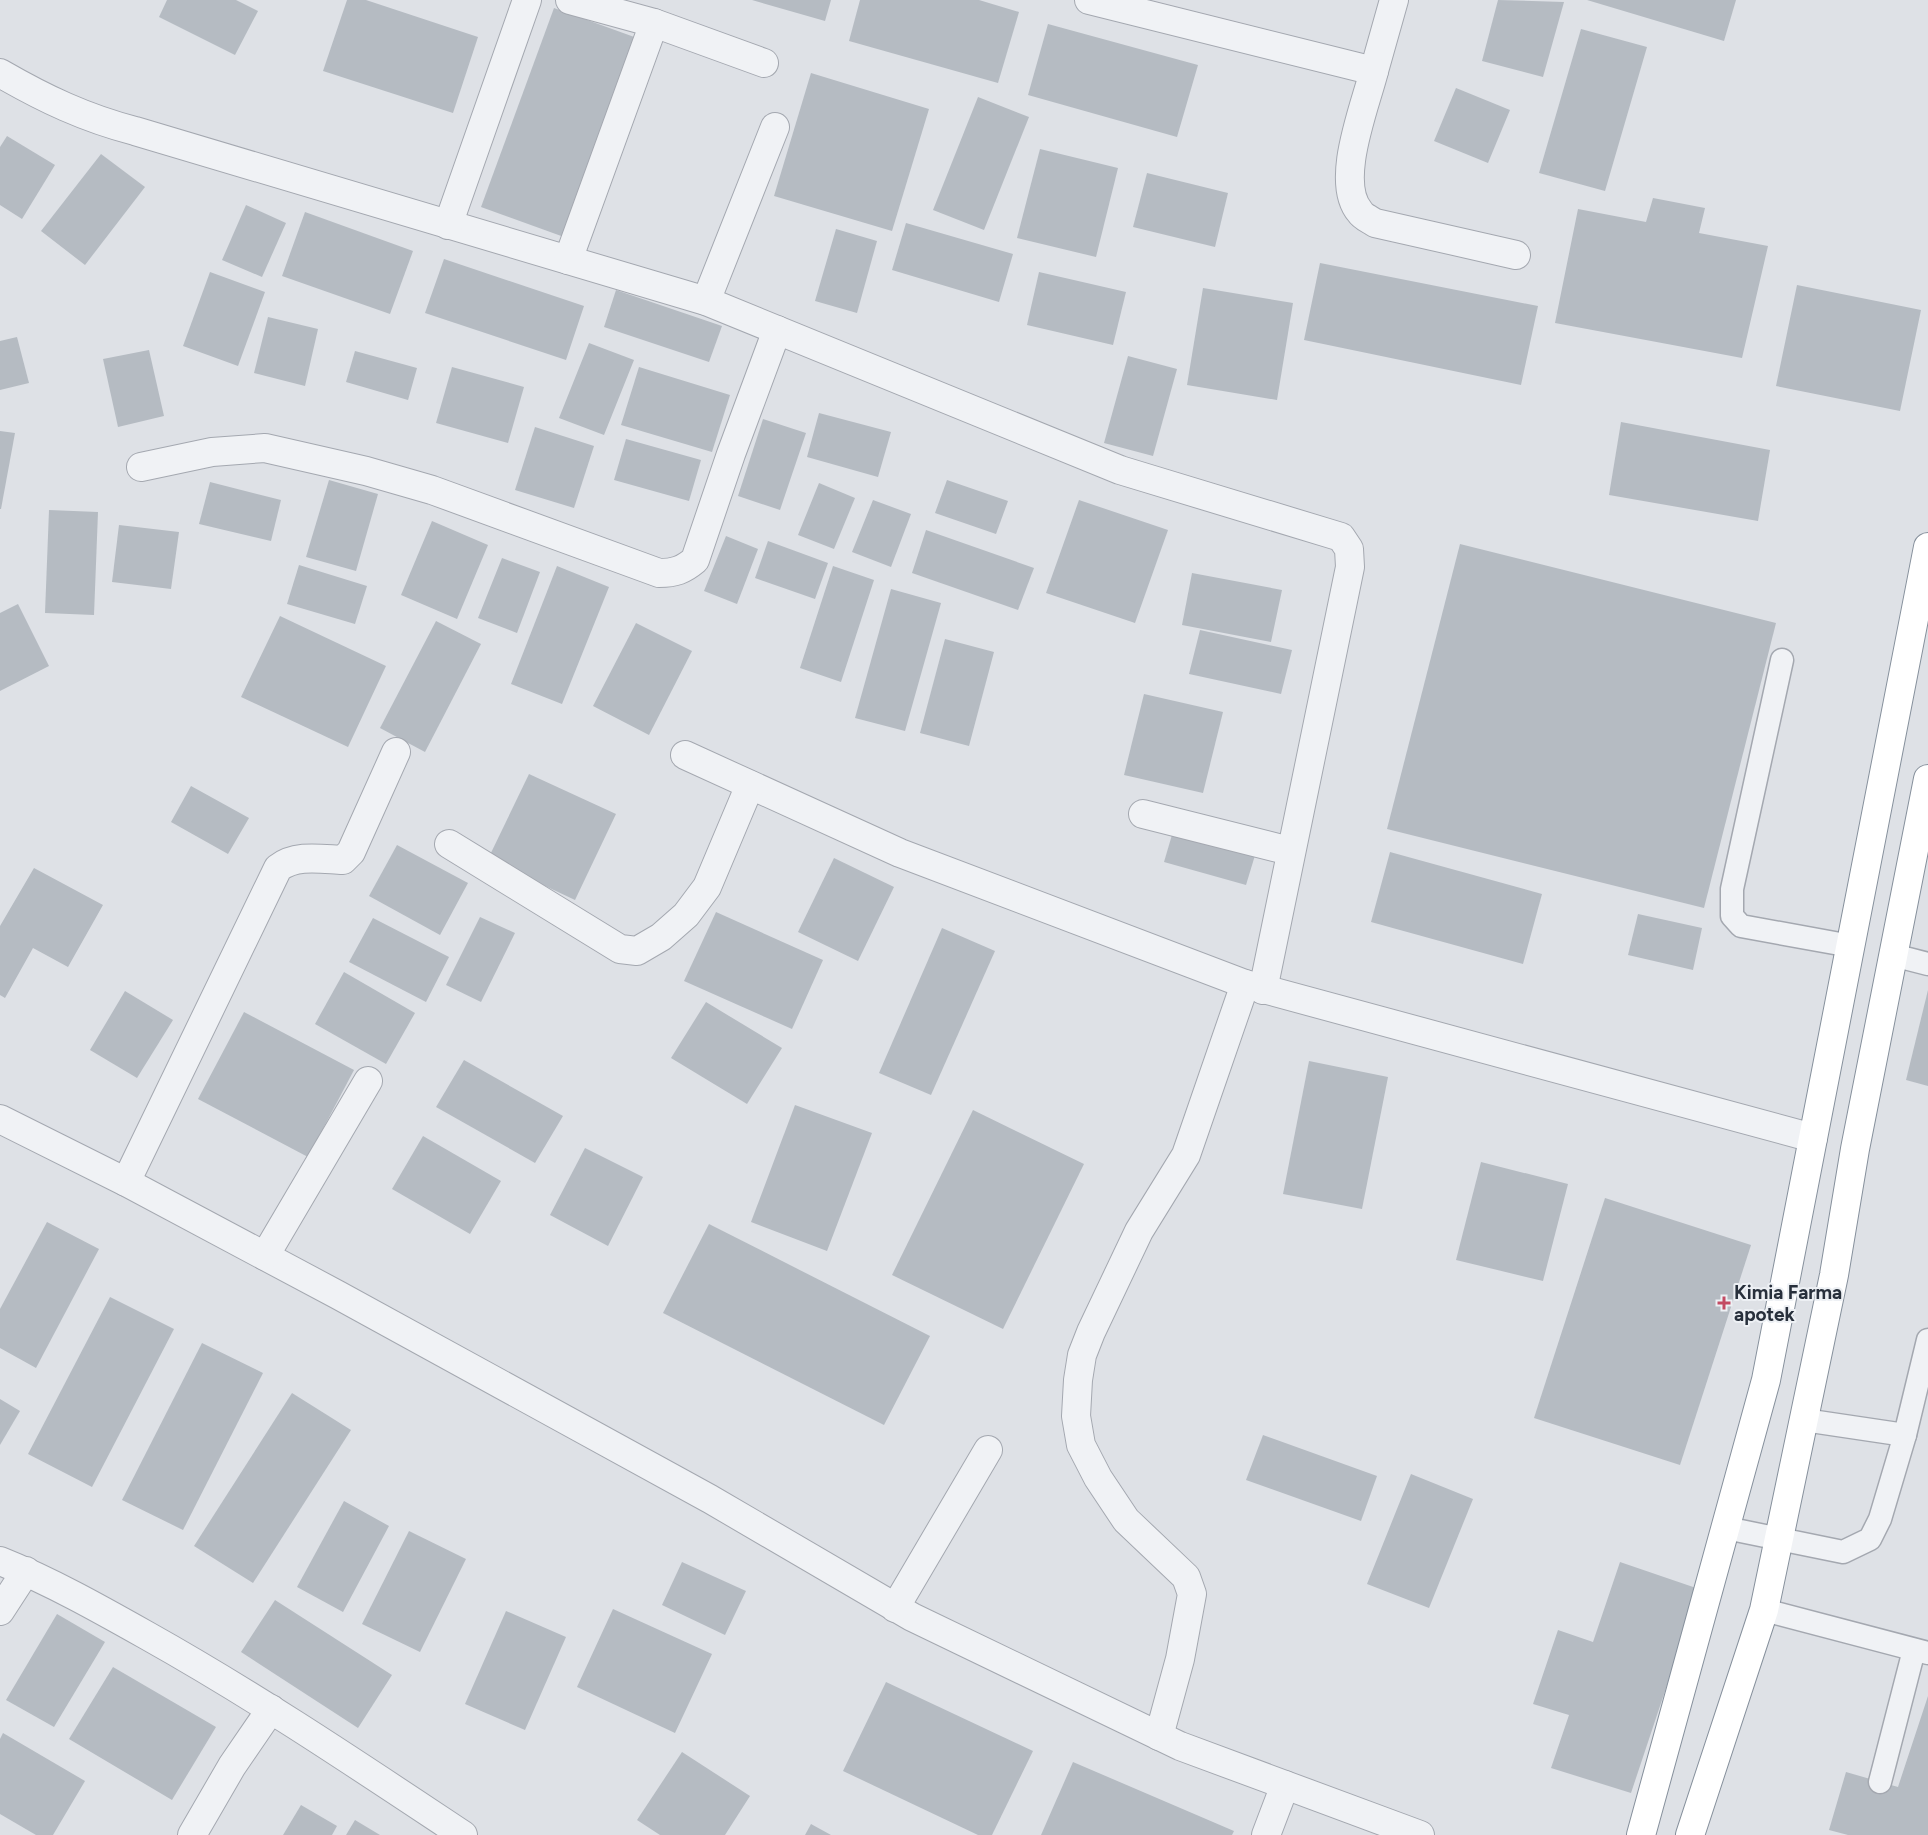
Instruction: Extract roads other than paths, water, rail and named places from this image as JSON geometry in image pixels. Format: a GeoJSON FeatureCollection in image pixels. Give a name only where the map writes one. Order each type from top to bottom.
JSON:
{"type":"FeatureCollection","features":[{"type":"Feature","properties":{"kind":"highway"},"geometry":{"type":"LineString","coordinates":[[1641,1835],[1766,1380],[1928,547]]}},
{"type":"Feature","properties":{"kind":"highway"},"geometry":{"type":"LineString","coordinates":[[1690,1835],[1764,1610],[1834,1275],[1855,1149],[1928,779]]}},
{"type":"Feature","properties":{"kind":"street"},"geometry":{"type":"LineString","coordinates":[[448,225],[527,0]]}},
{"type":"Feature","properties":{"kind":"street"},"geometry":{"type":"LineString","coordinates":[[570,0],[654,23],[764,63]]}},
{"type":"Feature","properties":{"kind":"street"},"geometry":{"type":"LineString","coordinates":[[1089,0],[1374,71]]}},
{"type":"Feature","properties":{"kind":"street"},"geometry":{"type":"LineString","coordinates":[[1394,0],[1348,174],[1353,200],[1360,213],[1375,224],[1516,255]]}},
{"type":"Feature","properties":{"kind":"street"},"geometry":{"type":"LineString","coordinates":[[568,260],[654,23]]}},
{"type":"Feature","properties":{"kind":"street"},"geometry":{"type":"LineString","coordinates":[[0,73],[70,110],[99,122],[135,131],[706,301],[1120,470],[1341,537],[1349,548],[1350,568],[1290,851],[1254,987],[1186,1154],[1139,1231],[1091,1332],[1082,1355],[1078,1380],[1076,1416],[1081,1445],[1098,1478],[1126,1520],[1186,1576],[1192,1594],[1180,1659],[1159,1736]]}},
{"type":"Feature","properties":{"kind":"street"},"geometry":{"type":"LineString","coordinates":[[706,301],[775,127]]}},
{"type":"Feature","properties":{"kind":"street"},"geometry":{"type":"LineString","coordinates":[[141,467],[212,452],[265,448],[366,470],[432,490],[659,573],[675,573],[686,568],[695,560],[731,454],[777,330]]}},
{"type":"Feature","properties":{"kind":"street"},"geometry":{"type":"LineString","coordinates":[[126,1182],[278,868],[288,860],[308,858],[344,860],[351,852],[396,752]]}},
{"type":"Feature","properties":{"kind":"street"},"geometry":{"type":"LineString","coordinates":[[685,755],[900,853],[1080,923],[1254,987],[1813,1138]]}},
{"type":"Feature","properties":{"kind":"street"},"geometry":{"type":"LineString","coordinates":[[450,844],[620,949],[637,951],[661,937],[686,915],[707,887],[750,784]]}},
{"type":"Feature","properties":{"kind":"street"},"geometry":{"type":"LineString","coordinates":[[1143,814],[1290,851]]}},
{"type":"Feature","properties":{"kind":"street"},"geometry":{"type":"LineString","coordinates":[[265,1256],[368,1081]]}},
{"type":"Feature","properties":{"kind":"street"},"geometry":{"type":"LineString","coordinates":[[0,1119],[126,1182],[265,1256],[710,1499],[895,1608],[1180,1746],[1420,1835]]}},
{"type":"Feature","properties":{"kind":"street"},"geometry":{"type":"LineString","coordinates":[[895,1608],[988,1450]]}},
{"type":"Feature","properties":{"kind":"street"},"geometry":{"type":"LineString","coordinates":[[0,1561],[26,1571],[152,1638],[271,1709],[464,1835]]}},
{"type":"Feature","properties":{"kind":"street"},"geometry":{"type":"LineString","coordinates":[[0,1610],[26,1571]]}},
{"type":"Feature","properties":{"kind":"street"},"geometry":{"type":"LineString","coordinates":[[192,1835],[232,1766],[271,1709]]}},
{"type":"Feature","properties":{"kind":"street"},"geometry":{"type":"LineString","coordinates":[[1266,1835],[1285,1785]]}},
{"type":"Feature","properties":{"kind":"lane"},"geometry":{"type":"LineString","coordinates":[[1782,660],[1732,889],[1732,916],[1740,926],[1851,946]]}},
{"type":"Feature","properties":{"kind":"lane"},"geometry":{"type":"LineString","coordinates":[[1893,955],[1928,964]]}},
{"type":"Feature","properties":{"kind":"lane"},"geometry":{"type":"LineString","coordinates":[[1726,1528],[1778,1541],[1843,1552],[1870,1539],[1880,1520],[1905,1435],[1928,1340]]}},
{"type":"Feature","properties":{"kind":"lane"},"geometry":{"type":"LineString","coordinates":[[1804,1420],[1905,1435]]}},
{"type":"Feature","properties":{"kind":"lane"},"geometry":{"type":"LineString","coordinates":[[1764,1610],[1921,1652],[1880,1782]]}},
{"type":"Feature","properties":{"kind":"place","name":"Kimia Farma apotek"},"geometry":{"type":"Point","coordinates":[1724,1303]}}]}
